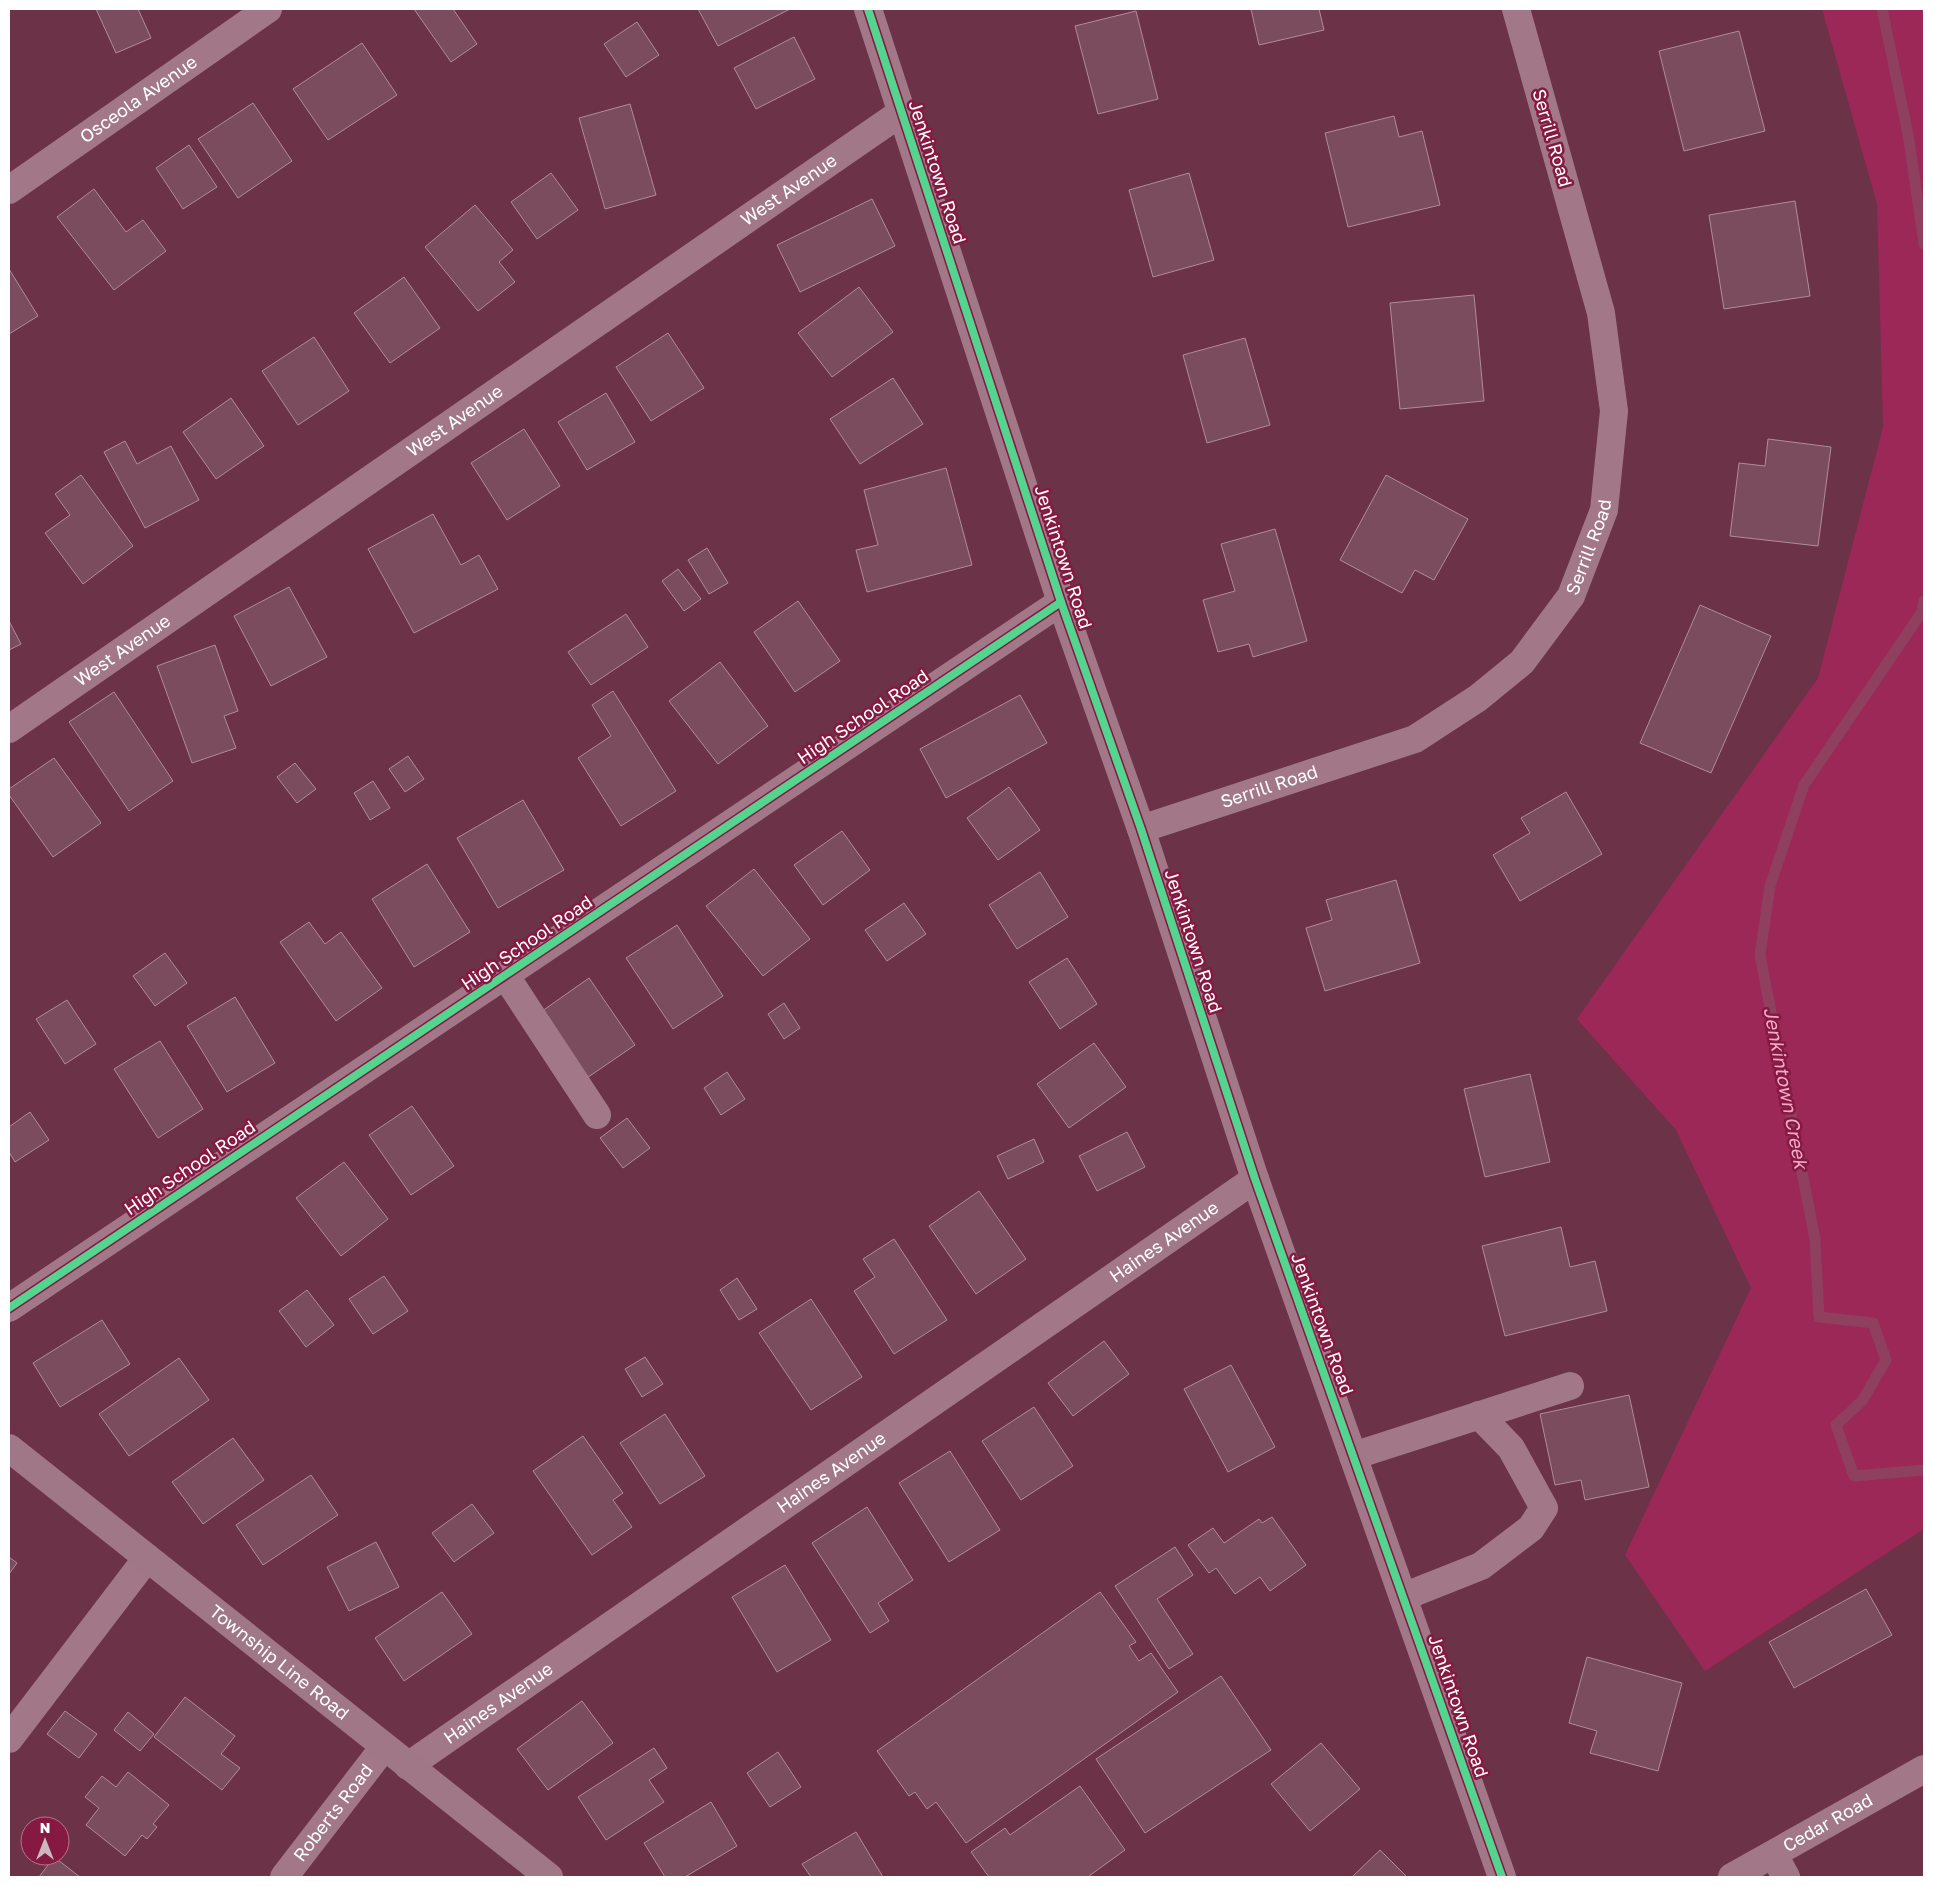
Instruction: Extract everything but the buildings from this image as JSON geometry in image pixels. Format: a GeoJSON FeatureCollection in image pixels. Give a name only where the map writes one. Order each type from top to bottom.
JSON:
{"type":"FeatureCollection","features":[{"type":"Feature","properties":{"kind":"main road","name":"Township Line Road"},"geometry":{"type":"LineString","coordinates":[[9,1448],[549,1877]]}},
{"type":"Feature","properties":{"kind":"street","name":"Osceola Avenue"},"geometry":{"type":"LineString","coordinates":[[9,190],[268,9]]}},
{"type":"Feature","properties":{"kind":"street","name":"Jenkintown Road"},"geometry":{"type":"LineString","coordinates":[[868,9],[1061,602],[1141,829],[1255,1180],[1502,1877]]}},
{"type":"Feature","properties":{"kind":"street","name":"Serrill Road"},"geometry":{"type":"LineString","coordinates":[[1141,829],[1414,739],[1478,698],[1522,662],[1571,596],[1604,510],[1614,411],[1601,313],[1516,9]]}},
{"type":"Feature","properties":{"kind":"street","name":"West Avenue"},"geometry":{"type":"LineString","coordinates":[[9,729],[902,112]]}},
{"type":"Feature","properties":{"kind":"street","name":"High School Road"},"geometry":{"type":"LineString","coordinates":[[9,1308],[1061,602]]}},
{"type":"Feature","properties":{"kind":"street"},"geometry":{"type":"LineString","coordinates":[[505,975],[597,1114]]}},
{"type":"Feature","properties":{"kind":"street","name":"Haines Avenue"},"geometry":{"type":"LineString","coordinates":[[408,1766],[1255,1180]]}},
{"type":"Feature","properties":{"kind":"street"},"geometry":{"type":"LineString","coordinates":[[1353,1456],[1570,1386]]}},
{"type":"Feature","properties":{"kind":"street"},"geometry":{"type":"LineString","coordinates":[[1403,1597],[1481,1566],[1531,1528],[1544,1508],[1511,1448],[1479,1415]]}},
{"type":"Feature","properties":{"kind":"street"},"geometry":{"type":"LineString","coordinates":[[9,1739],[148,1558]]}},
{"type":"Feature","properties":{"kind":"street","name":"Roberts Road"},"geometry":{"type":"LineString","coordinates":[[284,1877],[384,1747]]}},
{"type":"Feature","properties":{"kind":"street","name":"Cedar Road"},"geometry":{"type":"LineString","coordinates":[[1732,1877],[1780,1866],[1924,1769]]}},
{"type":"Feature","properties":{"kind":"shaded area"},"geometry":{"type":"Polygon","coordinates":[[[1822,9],[1924,9],[1924,1529],[1705,1671],[1625,1555],[1751,1288],[1676,1130],[1577,1019],[1818,678],[1883,427],[1877,204],[1822,9]]]}},
{"type":"Feature","properties":{"kind":"waterway","name":"Jenkintown Creek"},"geometry":{"type":"LineString","coordinates":[[1882,9],[1908,134],[1924,244]]}},
{"type":"Feature","properties":{"kind":"waterway","name":"Jenkintown Creek"},"geometry":{"type":"LineString","coordinates":[[1924,601],[1922,612],[1804,785],[1770,886],[1760,955],[1815,1239],[1819,1317],[1873,1323],[1886,1360],[1862,1401],[1836,1425],[1854,1476],[1924,1470]]}},
{"type":"Feature","properties":{"kind":"cycle path"},"geometry":{"type":"LineString","coordinates":[[868,9],[1061,602],[1141,829],[1255,1179],[1502,1877]]}},
{"type":"Feature","properties":{"kind":"cycle path"},"geometry":{"type":"LineString","coordinates":[[9,1308],[1061,602]]}}]}
